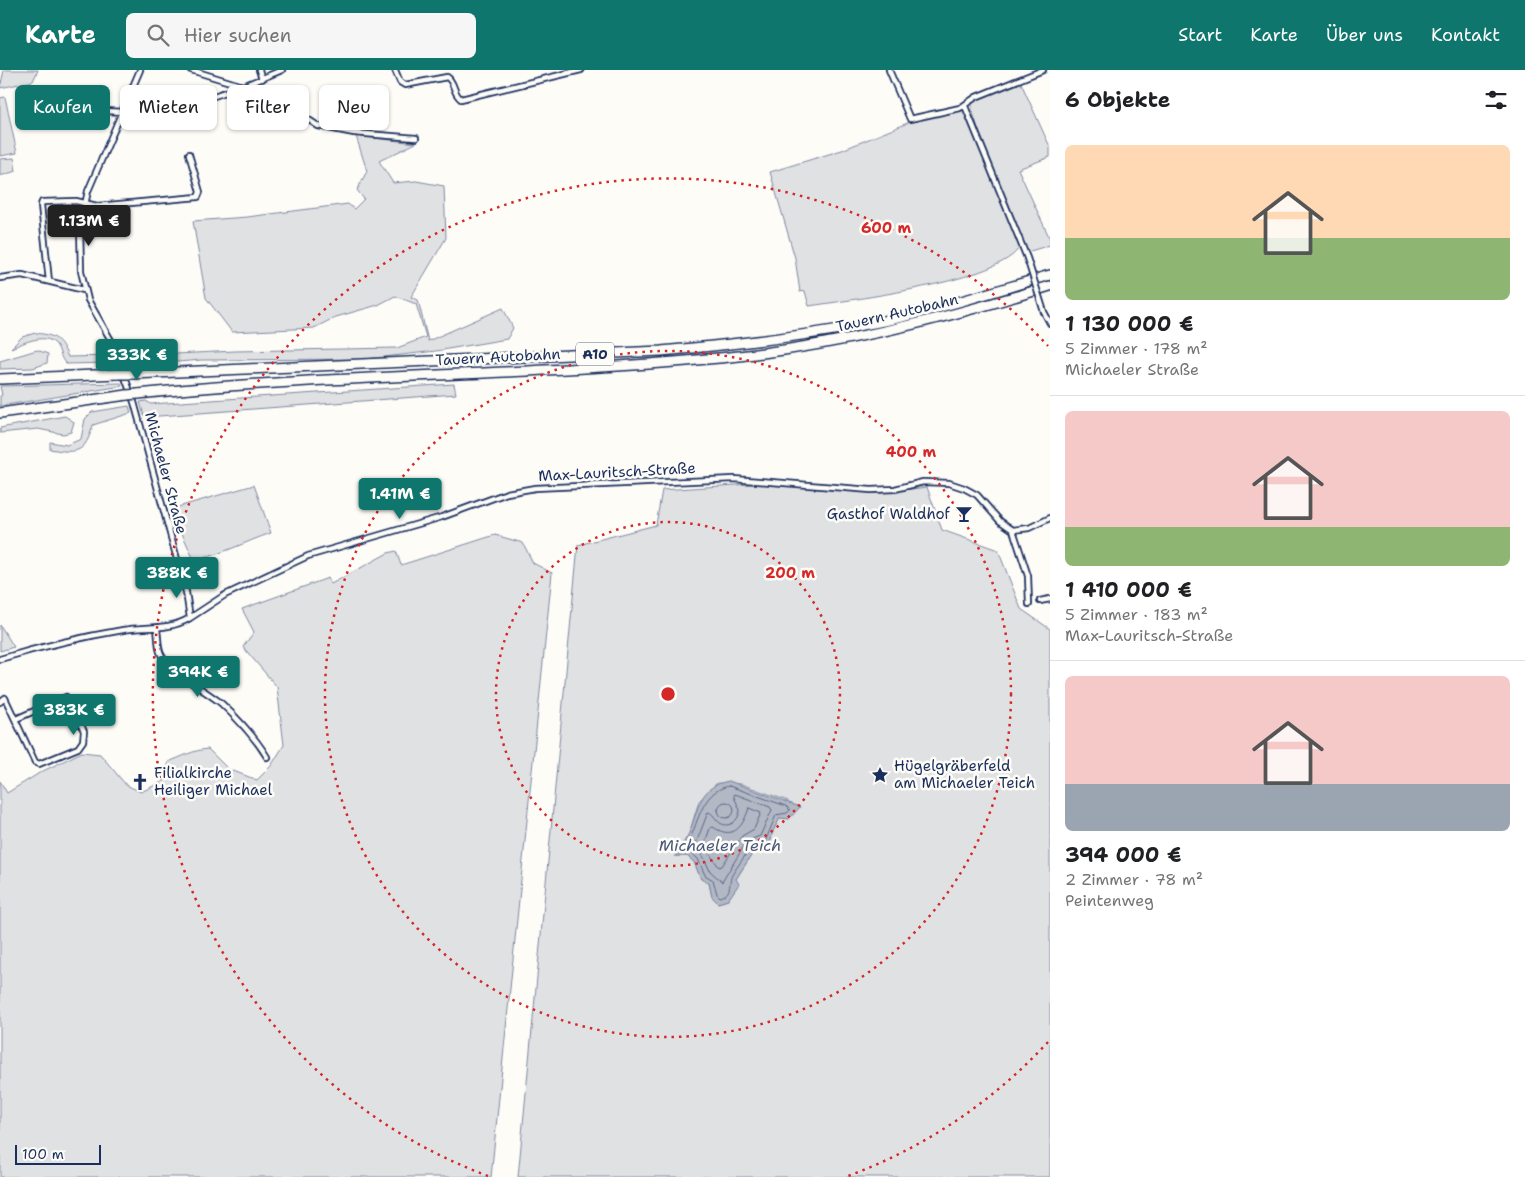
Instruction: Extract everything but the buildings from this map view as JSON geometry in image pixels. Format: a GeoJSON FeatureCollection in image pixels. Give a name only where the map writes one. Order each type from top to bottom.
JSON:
{"type":"FeatureCollection","features":[{"type":"Feature","properties":{"kind":"highway","name":"Tauern Autobahn"},"geometry":{"type":"LineString","coordinates":[[0,379],[651,352],[740,344],[820,333],[894,318],[967,300],[1050,274]]}},
{"type":"Feature","properties":{"kind":"highway","name":"Tauern Autobahn"},"geometry":{"type":"LineString","coordinates":[[0,413],[127,395],[279,382],[655,363],[740,356],[827,343],[902,328],[978,308],[1050,286]]}},
{"type":"Feature","properties":{"kind":"street","name":"Michaeler Straße"},"geometry":{"type":"LineString","coordinates":[[133,85],[140,70]]}},
{"type":"Feature","properties":{"kind":"street"},"geometry":{"type":"LineString","coordinates":[[191,70],[240,85]]}},
{"type":"Feature","properties":{"kind":"street"},"geometry":{"type":"LineString","coordinates":[[259,70],[262,79]]}},
{"type":"Feature","properties":{"kind":"street"},"geometry":{"type":"LineString","coordinates":[[246,85],[282,70]]}},
{"type":"Feature","properties":{"kind":"street"},"geometry":{"type":"LineString","coordinates":[[395,70],[400,82],[405,85],[447,77],[452,81],[456,96],[465,99],[581,70]]}},
{"type":"Feature","properties":{"kind":"street"},"geometry":{"type":"LineString","coordinates":[[889,70],[910,119],[965,106],[976,97],[1043,70]]}},
{"type":"Feature","properties":{"kind":"street"},"geometry":{"type":"LineString","coordinates":[[965,106],[1027,258],[1044,312],[1050,323]]}},
{"type":"Feature","properties":{"kind":"street","name":"Michaeler Straße"},"geometry":{"type":"LineString","coordinates":[[120,114],[85,203],[80,228],[80,256],[84,290],[119,358],[134,402],[186,592],[190,618]]}},
{"type":"Feature","properties":{"kind":"street"},"geometry":{"type":"LineString","coordinates":[[309,120],[318,126],[354,133],[416,138]]}},
{"type":"Feature","properties":{"kind":"street"},"geometry":{"type":"LineString","coordinates":[[49,281],[42,202],[46,200],[85,203],[97,206],[198,197],[200,192],[189,154]]}},
{"type":"Feature","properties":{"kind":"street"},"geometry":{"type":"LineString","coordinates":[[0,278],[22,275],[84,290]]}},
{"type":"Feature","properties":{"kind":"street","name":"Max-Lauritsch-Straße"},"geometry":{"type":"LineString","coordinates":[[190,618],[226,595],[308,556],[442,517],[507,493],[535,488],[734,479],[871,490],[895,489],[923,482],[949,484],[977,495],[1000,521],[1013,530]]}},
{"type":"Feature","properties":{"kind":"street"},"geometry":{"type":"LineString","coordinates":[[1028,604],[1028,576],[1013,530],[1029,528],[1050,518]]}},
{"type":"Feature","properties":{"kind":"street"},"geometry":{"type":"LineString","coordinates":[[1040,601],[1050,599]]}},
{"type":"Feature","properties":{"kind":"street"},"geometry":{"type":"LineString","coordinates":[[0,659],[42,646],[121,630],[157,629],[178,625],[190,618]]}},
{"type":"Feature","properties":{"kind":"street"},"geometry":{"type":"LineString","coordinates":[[157,629],[160,653],[165,660],[222,705],[254,736],[267,757]]}},
{"type":"Feature","properties":{"kind":"street"},"geometry":{"type":"LineString","coordinates":[[0,702],[5,698],[35,762],[39,764],[78,748],[83,741],[84,731],[66,697],[16,719]]}},
{"type":"Feature","properties":{"kind":"shaded area"},"geometry":{"type":"Polygon","coordinates":[[[4,70],[38,70],[33,81],[0,88],[4,70]]]}},
{"type":"Feature","properties":{"kind":"shaded area"},"geometry":{"type":"Polygon","coordinates":[[[1021,83],[1050,147],[1050,157],[1018,169],[1050,239],[1050,245],[1027,252],[991,167],[972,110],[972,104],[976,100],[1021,83]]]}},
{"type":"Feature","properties":{"kind":"shaded area"},"geometry":{"type":"Polygon","coordinates":[[[5,97],[17,153],[0,156],[0,98],[5,97]]]}},
{"type":"Feature","properties":{"kind":"shaded area"},"geometry":{"type":"Polygon","coordinates":[[[966,109],[1020,246],[1008,258],[986,269],[957,279],[889,294],[809,306],[805,291],[800,292],[795,258],[770,172],[842,150],[910,122],[966,109]]]}},
{"type":"Feature","properties":{"kind":"shaded area"},"geometry":{"type":"Polygon","coordinates":[[[356,136],[416,143],[379,161],[393,183],[416,181],[444,186],[446,238],[411,297],[418,300],[428,341],[503,308],[513,328],[507,339],[436,351],[366,359],[202,360],[128,366],[127,356],[131,355],[397,348],[426,337],[416,304],[395,296],[378,305],[336,317],[314,328],[232,332],[206,298],[193,221],[247,217],[348,204],[354,209],[364,199],[357,190],[367,171],[356,136]]]}},
{"type":"Feature","properties":{"kind":"shaded area"},"geometry":{"type":"Polygon","coordinates":[[[14,158],[16,171],[0,176],[0,159],[14,158]]]}},
{"type":"Feature","properties":{"kind":"shaded area"},"geometry":{"type":"Polygon","coordinates":[[[35,333],[52,336],[59,342],[68,357],[112,356],[115,363],[66,364],[57,346],[47,339],[29,341],[11,348],[22,337],[35,333]]]}},
{"type":"Feature","properties":{"kind":"shaded area"},"geometry":{"type":"Polygon","coordinates":[[[37,350],[48,354],[47,363],[33,368],[0,369],[0,361],[37,350]]]}},
{"type":"Feature","properties":{"kind":"shaded area"},"geometry":{"type":"Polygon","coordinates":[[[121,383],[122,386],[0,406],[0,396],[2,395],[0,386],[121,383]]]}},
{"type":"Feature","properties":{"kind":"shaded area"},"geometry":{"type":"Polygon","coordinates":[[[454,384],[456,394],[159,416],[144,416],[140,402],[146,401],[151,404],[454,384]]]}},
{"type":"Feature","properties":{"kind":"shaded area"},"geometry":{"type":"Polygon","coordinates":[[[129,406],[131,413],[93,425],[87,441],[79,449],[67,451],[50,449],[50,442],[67,445],[81,439],[85,419],[92,412],[129,406]]]}},
{"type":"Feature","properties":{"kind":"shaded area"},"geometry":{"type":"Polygon","coordinates":[[[65,416],[74,422],[71,432],[63,434],[38,429],[0,433],[0,428],[65,416]]]}},
{"type":"Feature","properties":{"kind":"shaded area"},"geometry":{"type":"Polygon","coordinates":[[[765,483],[881,493],[927,487],[942,530],[998,550],[1021,609],[1050,629],[1050,1177],[518,1177],[578,545],[656,525],[662,490],[765,483]],[[717,783],[699,801],[689,834],[675,856],[687,856],[694,862],[701,879],[709,883],[712,897],[718,903],[728,900],[736,879],[756,848],[769,848],[773,831],[788,801],[741,784],[717,783]]]}},
{"type":"Feature","properties":{"kind":"shaded area"},"geometry":{"type":"Polygon","coordinates":[[[254,485],[271,533],[223,552],[194,560],[171,509],[254,485]]]}},
{"type":"Feature","properties":{"kind":"shaded area"},"geometry":{"type":"Polygon","coordinates":[[[495,535],[523,543],[533,563],[552,573],[491,1177],[0,1177],[0,781],[7,793],[41,772],[82,752],[100,754],[126,785],[141,792],[168,779],[168,762],[192,752],[208,749],[228,769],[257,780],[271,766],[284,745],[277,687],[243,647],[254,632],[242,609],[328,578],[331,584],[388,553],[396,551],[401,565],[495,535]]]}},
{"type":"Feature","properties":{"kind":"shaded area"},"geometry":{"type":"Polygon","coordinates":[[[0,625],[14,647],[0,651],[0,625]]]}},
{"type":"Feature","properties":{"kind":"water","name":"Michaeler Teich"},"geometry":{"type":"Polygon","coordinates":[[[729,781],[800,807],[789,819],[780,818],[773,831],[769,848],[756,848],[736,879],[739,884],[728,900],[718,903],[712,897],[709,883],[701,879],[694,862],[687,856],[675,856],[688,836],[698,807],[706,793],[719,784],[729,781]]]}},
{"type":"Feature","properties":{"kind":"place","name":"Gasthof Waldhof"},"geometry":{"type":"Point","coordinates":[964,514]}},
{"type":"Feature","properties":{"kind":"place","name":"Hügelgräberfeld am Michaeler Teich"},"geometry":{"type":"Point","coordinates":[880,775]}},
{"type":"Feature","properties":{"kind":"place","name":"Filialkirche Heiliger Michael"},"geometry":{"type":"Point","coordinates":[140,782]}}]}
